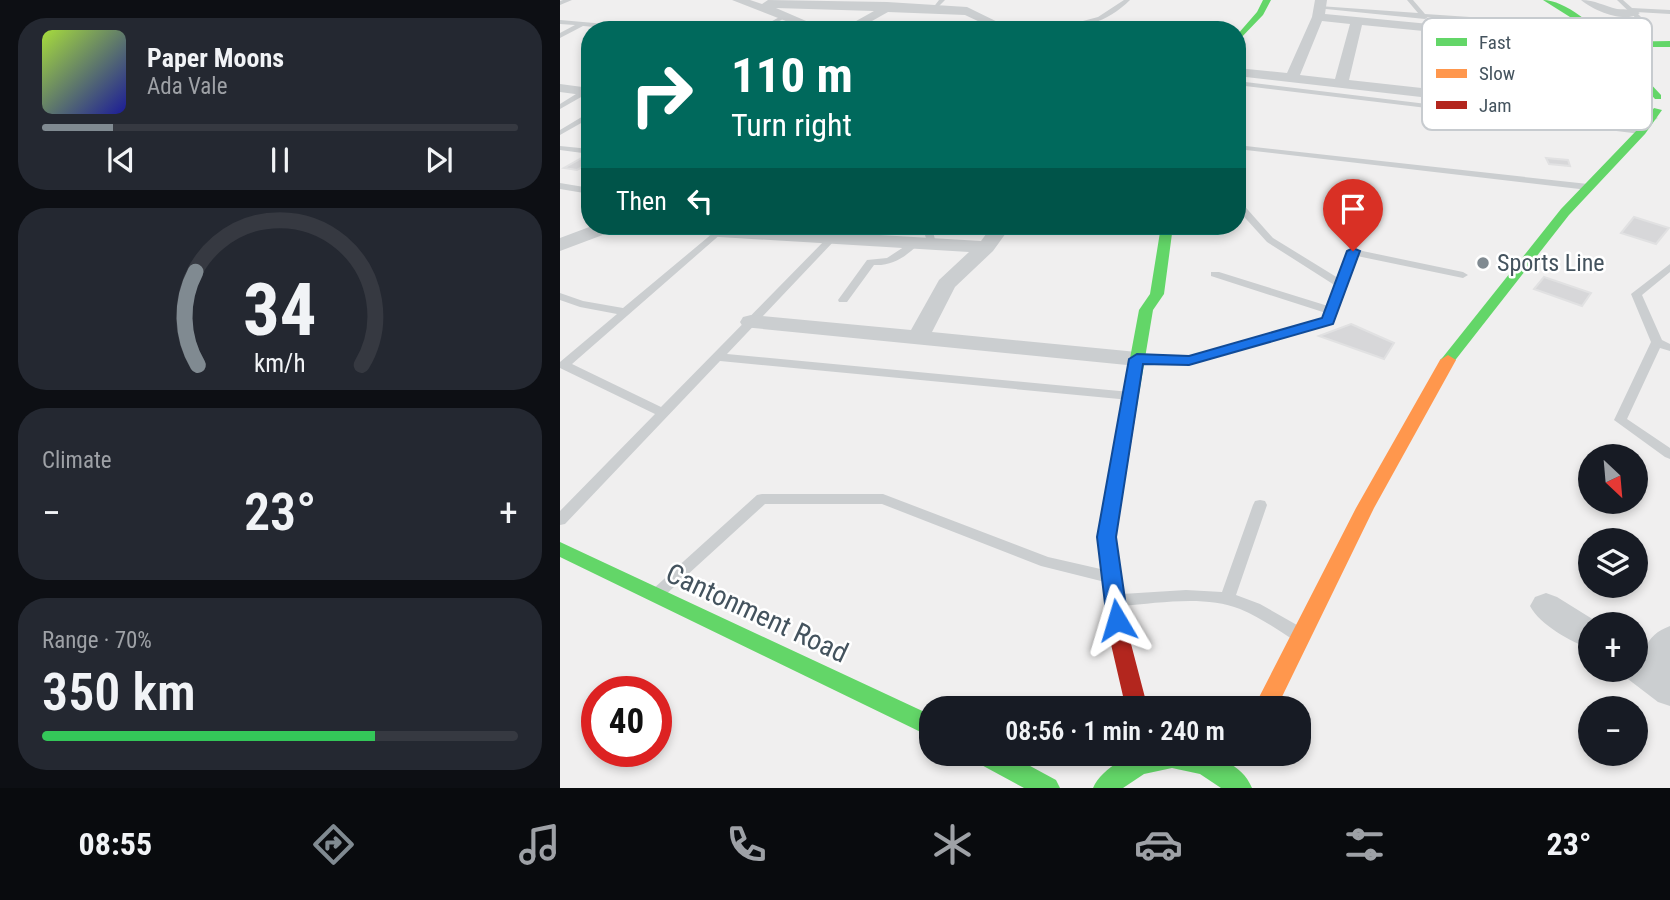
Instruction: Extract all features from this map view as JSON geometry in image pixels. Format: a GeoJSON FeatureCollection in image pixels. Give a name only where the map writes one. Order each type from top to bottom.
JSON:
{"type":"FeatureCollection","features":[{"type":"Feature","properties":{"kind":"street"},"geometry":{"type":"LineString","coordinates":[[738,0],[769,4],[938,4],[967,11],[989,21]]}},
{"type":"Feature","properties":{"kind":"street"},"geometry":{"type":"LineString","coordinates":[[967,11],[980,0]]}},
{"type":"Feature","properties":{"kind":"street"},"geometry":{"type":"LineString","coordinates":[[1240,21],[1254,0]]}},
{"type":"Feature","properties":{"kind":"street"},"geometry":{"type":"LineString","coordinates":[[1246,29],[1267,0]]}},
{"type":"Feature","properties":{"kind":"street"},"geometry":{"type":"LineString","coordinates":[[1547,0],[1580,18]]}},
{"type":"Feature","properties":{"kind":"street"},"geometry":{"type":"LineString","coordinates":[[1587,0],[1612,12],[1632,12]]}},
{"type":"Feature","properties":{"kind":"street"},"geometry":{"type":"LineString","coordinates":[[769,4],[785,16],[798,21]]}},
{"type":"Feature","properties":{"kind":"street"},"geometry":{"type":"LineString","coordinates":[[861,21],[889,4]]}},
{"type":"Feature","properties":{"kind":"street"},"geometry":{"type":"LineString","coordinates":[[1292,77],[1320,8],[1357,21],[1422,27]]}},
{"type":"Feature","properties":{"kind":"street"},"geometry":{"type":"LineString","coordinates":[[1341,82],[1357,21]]}},
{"type":"Feature","properties":{"kind":"street"},"geometry":{"type":"LineString","coordinates":[[1652,44],[1670,44]]}},
{"type":"Feature","properties":{"kind":"street"},"geometry":{"type":"LineString","coordinates":[[1246,73],[1422,91]]}},
{"type":"Feature","properties":{"kind":"street"},"geometry":{"type":"LineString","coordinates":[[560,88],[581,90]]}},
{"type":"Feature","properties":{"kind":"street"},"geometry":{"type":"LineString","coordinates":[[1271,696],[1365,508],[1445,365],[1637,130]]}},
{"type":"Feature","properties":{"kind":"street"},"geometry":{"type":"LineString","coordinates":[[560,246],[587,235]]}},
{"type":"Feature","properties":{"kind":"street"},"geometry":{"type":"LineString","coordinates":[[776,235],[832,238],[922,237],[986,247]]}},
{"type":"Feature","properties":{"kind":"street"},"geometry":{"type":"LineString","coordinates":[[918,338],[946,284],[995,235]]}},
{"type":"Feature","properties":{"kind":"street"},"geometry":{"type":"LineString","coordinates":[[1134,696],[1120,640],[1107,537],[1146,310],[1157,294],[1166,235]]}},
{"type":"Feature","properties":{"kind":"street"},"geometry":{"type":"LineString","coordinates":[[1139,292],[1146,310]]}},
{"type":"Feature","properties":{"kind":"street"},"geometry":{"type":"LineString","coordinates":[[751,322],[1137,359]]}},
{"type":"Feature","properties":{"kind":"street","name":"Cantonment Road"},"geometry":{"type":"LineString","coordinates":[[560,548],[919,720]]}},
{"type":"Feature","properties":{"kind":"street"},"geometry":{"type":"LineString","coordinates":[[1546,606],[1578,627]]}},
{"type":"Feature","properties":{"kind":"street"},"geometry":{"type":"LineString","coordinates":[[1670,640],[1660,650],[1670,673]]}},
{"type":"Feature","properties":{"kind":"street"},"geometry":{"type":"LineString","coordinates":[[1648,675],[1670,691]]}},
{"type":"Feature","properties":{"kind":"street"},"geometry":{"type":"LineString","coordinates":[[1007,766],[1048,788]]}},
{"type":"Feature","properties":{"kind":"street"},"geometry":{"type":"LineString","coordinates":[[1105,788],[1112,778],[1132,766]]}},
{"type":"Feature","properties":{"kind":"street"},"geometry":{"type":"LineString","coordinates":[[1213,766],[1235,777]]}},
{"type":"Feature","properties":{"kind":"lane"},"geometry":{"type":"LineString","coordinates":[[560,3],[569,0]]}},
{"type":"Feature","properties":{"kind":"lane"},"geometry":{"type":"LineString","coordinates":[[1093,21],[1111,15],[1127,0]]}},
{"type":"Feature","properties":{"kind":"lane"},"geometry":{"type":"LineString","coordinates":[[1410,0],[1424,17]]}},
{"type":"Feature","properties":{"kind":"lane"},"geometry":{"type":"LineString","coordinates":[[1620,0],[1638,18]]}},
{"type":"Feature","properties":{"kind":"lane"},"geometry":{"type":"LineString","coordinates":[[1320,8],[1441,18]]}},
{"type":"Feature","properties":{"kind":"lane"},"geometry":{"type":"LineString","coordinates":[[1632,12],[1670,12]]}},
{"type":"Feature","properties":{"kind":"lane"},"geometry":{"type":"LineString","coordinates":[[776,21],[785,16]]}},
{"type":"Feature","properties":{"kind":"lane"},"geometry":{"type":"LineString","coordinates":[[560,22],[581,24]]}},
{"type":"Feature","properties":{"kind":"lane"},"geometry":{"type":"LineString","coordinates":[[560,36],[581,25]]}},
{"type":"Feature","properties":{"kind":"lane"},"geometry":{"type":"LineString","coordinates":[[1246,83],[1422,93]]}},
{"type":"Feature","properties":{"kind":"lane"},"geometry":{"type":"LineString","coordinates":[[560,107],[581,95]]}},
{"type":"Feature","properties":{"kind":"lane"},"geometry":{"type":"LineString","coordinates":[[560,133],[581,120]]}},
{"type":"Feature","properties":{"kind":"lane"},"geometry":{"type":"LineString","coordinates":[[560,148],[581,151]]}},
{"type":"Feature","properties":{"kind":"lane"},"geometry":{"type":"LineString","coordinates":[[1246,148],[1588,187]]}},
{"type":"Feature","properties":{"kind":"lane"},"geometry":{"type":"LineString","coordinates":[[560,186],[581,190]]}},
{"type":"Feature","properties":{"kind":"lane"},"geometry":{"type":"LineString","coordinates":[[1246,213],[1270,240],[1343,286]]}},
{"type":"Feature","properties":{"kind":"lane"},"geometry":{"type":"LineString","coordinates":[[663,413],[564,365],[716,235]]}},
{"type":"Feature","properties":{"kind":"lane"},"geometry":{"type":"LineString","coordinates":[[843,300],[871,262],[884,264],[900,257],[922,237]]}},
{"type":"Feature","properties":{"kind":"lane"},"geometry":{"type":"LineString","coordinates":[[560,520],[832,238]]}},
{"type":"Feature","properties":{"kind":"lane"},"geometry":{"type":"LineString","coordinates":[[1137,359],[1189,361],[1328,321],[1343,286],[1353,251],[1463,275]]}},
{"type":"Feature","properties":{"kind":"lane"},"geometry":{"type":"LineString","coordinates":[[1670,267],[1636,294],[1657,342],[1670,348]]}},
{"type":"Feature","properties":{"kind":"lane"},"geometry":{"type":"LineString","coordinates":[[1216,274],[1332,312]]}},
{"type":"Feature","properties":{"kind":"lane"},"geometry":{"type":"LineString","coordinates":[[560,296],[626,312]]}},
{"type":"Feature","properties":{"kind":"lane"},"geometry":{"type":"LineString","coordinates":[[1657,342],[1620,420],[1670,454]]}},
{"type":"Feature","properties":{"kind":"lane"},"geometry":{"type":"LineString","coordinates":[[717,357],[1130,396]]}},
{"type":"Feature","properties":{"kind":"lane"},"geometry":{"type":"LineString","coordinates":[[657,595],[762,499],[883,499],[1046,562],[1112,577]]}},
{"type":"Feature","properties":{"kind":"lane"},"geometry":{"type":"LineString","coordinates":[[1227,599],[1260,505]]}},
{"type":"Feature","properties":{"kind":"lane"},"geometry":{"type":"LineString","coordinates":[[1115,600],[1177,596],[1227,599],[1262,612],[1301,636]]}},
{"type":"Feature","properties":{"kind":"building"},"geometry":{"type":"Polygon","coordinates":[[[581,158],[581,168],[577,170],[564,168],[581,158]]]}},
{"type":"Feature","properties":{"kind":"building"},"geometry":{"type":"Polygon","coordinates":[[[1546,158],[1568,160],[1570,166],[1549,164],[1546,158]]]}},
{"type":"Feature","properties":{"kind":"building"},"geometry":{"type":"Polygon","coordinates":[[[1634,217],[1669,228],[1656,244],[1621,233],[1634,217]]]}},
{"type":"Feature","properties":{"kind":"building"},"geometry":{"type":"Polygon","coordinates":[[[1544,277],[1591,293],[1582,306],[1534,289],[1544,277]]]}},
{"type":"Feature","properties":{"kind":"building"},"geometry":{"type":"Polygon","coordinates":[[[1351,324],[1394,343],[1384,359],[1319,336],[1351,324]]]}},
{"type":"Feature","properties":{"kind":"traffic: fast"},"geometry":{"type":"LineString","coordinates":[[1246,29],[1267,0]]}},
{"type":"Feature","properties":{"kind":"traffic: fast"},"geometry":{"type":"LineString","coordinates":[[1547,0],[1577,18]]}},
{"type":"Feature","properties":{"kind":"traffic: fast"},"geometry":{"type":"LineString","coordinates":[[1652,44],[1670,44]]}},
{"type":"Feature","properties":{"kind":"traffic: fast"},"geometry":{"type":"LineString","coordinates":[[1652,91],[1658,97]]}},
{"type":"Feature","properties":{"kind":"traffic: fast"},"geometry":{"type":"LineString","coordinates":[[1652,117],[1657,110]]}},
{"type":"Feature","properties":{"kind":"traffic: fast"},"geometry":{"type":"LineString","coordinates":[[1448,360],[1565,212],[1642,130]]}},
{"type":"Feature","properties":{"kind":"traffic: fast"},"geometry":{"type":"LineString","coordinates":[[1128,412],[1146,310],[1157,294],[1166,235]]}},
{"type":"Feature","properties":{"kind":"traffic: fast"},"geometry":{"type":"LineString","coordinates":[[560,549],[919,720]]}},
{"type":"Feature","properties":{"kind":"traffic: fast"},"geometry":{"type":"LineString","coordinates":[[1105,788],[1137,764],[1172,757],[1207,766],[1240,788]]}},
{"type":"Feature","properties":{"kind":"traffic: fast"},"geometry":{"type":"LineString","coordinates":[[1007,766],[1048,788]]}},
{"type":"Feature","properties":{"kind":"traffic: slow"},"geometry":{"type":"LineString","coordinates":[[1271,696],[1365,508],[1448,360]]}},
{"type":"Feature","properties":{"kind":"traffic: jam"},"geometry":{"type":"LineString","coordinates":[[1128,412],[1107,537],[1120,640],[1134,696]]}},
{"type":"Feature","properties":{"kind":"place","name":"Sports Line"},"geometry":{"type":"Point","coordinates":[1483,263]}},
{"type":"Feature","properties":{"kind":"route"},"geometry":{"type":"LineString","coordinates":[[1117,620],[1107,537],[1137,359],[1189,361],[1328,321],[1343,286],[1353,251]]}}]}
